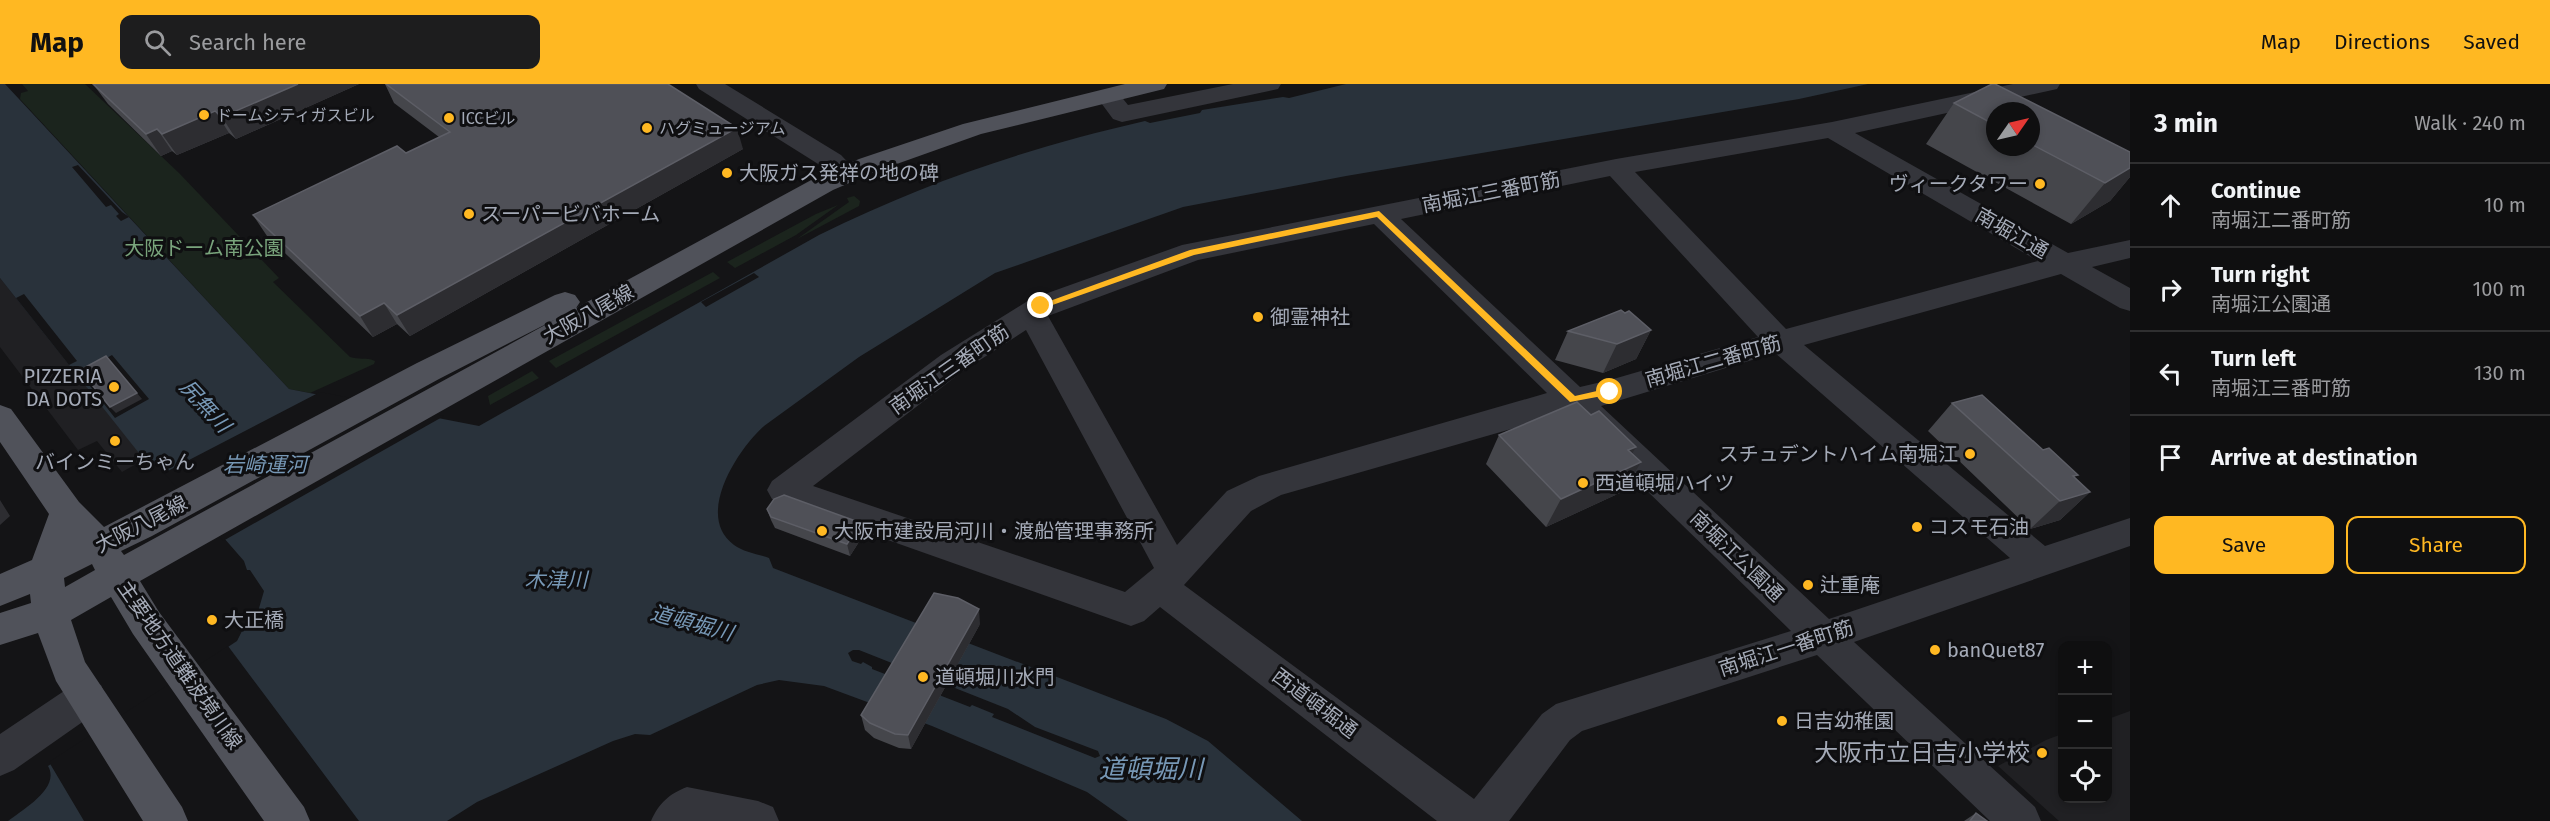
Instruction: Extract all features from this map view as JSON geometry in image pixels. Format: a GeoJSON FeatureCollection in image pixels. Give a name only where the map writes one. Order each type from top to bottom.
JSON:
{"type":"FeatureCollection","features":[{"type":"Feature","properties":{"kind":"main road","name":"大阪八尾線"},"geometry":{"type":"LineString","coordinates":[[181,521],[392,391],[850,163],[948,119],[1095,90],[1155,84]]}},
{"type":"Feature","properties":{"kind":"main road","name":"大阪八尾線"},"geometry":{"type":"LineString","coordinates":[[0,629],[50,613],[108,560],[181,521],[434,399],[850,163]]}},
{"type":"Feature","properties":{"kind":"main road","name":"主要地方道難波境川線"},"geometry":{"type":"LineString","coordinates":[[0,417],[67,512],[108,560],[146,623],[289,821]]}},
{"type":"Feature","properties":{"kind":"main road"},"geometry":{"type":"LineString","coordinates":[[67,512],[45,572],[50,613],[69,669],[167,821]]}},
{"type":"Feature","properties":{"kind":"main road","name":"大阪八尾線"},"geometry":{"type":"LineString","coordinates":[[0,591],[45,572],[108,560]]}},
{"type":"Feature","properties":{"kind":"street"},"geometry":{"type":"LineString","coordinates":[[708,84],[850,163]]}},
{"type":"Feature","properties":{"kind":"street"},"geometry":{"type":"LineString","coordinates":[[742,84],[850,163]]}},
{"type":"Feature","properties":{"kind":"street"},"geometry":{"type":"LineString","coordinates":[[1095,90],[1122,114],[1269,84]]}},
{"type":"Feature","properties":{"kind":"street","name":"南堀江三番町筋"},"geometry":{"type":"LineString","coordinates":[[1131,610],[784,490],[952,363],[1041,306],[1192,252],[1616,167],[1832,130],[2006,87],[2048,84]]}},
{"type":"Feature","properties":{"kind":"street"},"geometry":{"type":"LineString","coordinates":[[2006,87],[2030,102]]}},
{"type":"Feature","properties":{"kind":"street","name":"南堀江通"},"geometry":{"type":"LineString","coordinates":[[1832,130],[2130,301]]}},
{"type":"Feature","properties":{"kind":"street"},"geometry":{"type":"LineString","coordinates":[[1616,167],[1780,341],[2040,562]]}},
{"type":"Feature","properties":{"kind":"street","name":"南堀江公園通"},"geometry":{"type":"LineString","coordinates":[[1379,214],[1823,637],[2020,821]]}},
{"type":"Feature","properties":{"kind":"street","name":"南堀江二番町筋"},"geometry":{"type":"LineString","coordinates":[[1131,610],[1167,579],[1239,501],[1271,485],[1573,400],[1610,392],[1780,341],[2065,263],[2130,249]]}},
{"type":"Feature","properties":{"kind":"street"},"geometry":{"type":"LineString","coordinates":[[1031,312],[1167,579]]}},
{"type":"Feature","properties":{"kind":"street","name":"南堀江一番町筋"},"geometry":{"type":"LineString","coordinates":[[1483,821],[1556,727],[1570,717],[1823,637],[2130,532]]}},
{"type":"Feature","properties":{"kind":"street","name":"西道頓堀通"},"geometry":{"type":"LineString","coordinates":[[1167,579],[1470,821]]}},
{"type":"Feature","properties":{"kind":"street"},"geometry":{"type":"LineString","coordinates":[[0,757],[96,711]]}},
{"type":"Feature","properties":{"kind":"street"},"geometry":{"type":"LineString","coordinates":[[672,821],[687,807],[758,821]]}},
{"type":"Feature","properties":{"kind":"shaded area"},"geometry":{"type":"Polygon","coordinates":[[[0,278],[145,459],[122,472],[97,441],[78,450],[0,347],[0,278]]]}},
{"type":"Feature","properties":{"kind":"shaded area","name":"大阪市立日吉小学校"},"geometry":{"type":"Polygon","coordinates":[[[2130,711],[2130,821],[2059,821],[1998,766],[2058,736],[2058,803],[2112,803],[2112,718],[2130,711]]]}},
{"type":"Feature","properties":{"kind":"green space","name":"大阪ドーム南公園"},"geometry":{"type":"Polygon","coordinates":[[[22,84],[85,84],[179,173],[279,278],[273,282],[350,357],[372,360],[375,361],[374,364],[310,393],[289,389],[20,99],[21,93],[28,91],[22,84]]]}},
{"type":"Feature","properties":{"kind":"green space"},"geometry":{"type":"Polygon","coordinates":[[[854,196],[860,201],[859,206],[797,239],[849,202],[847,198],[854,196]]]}},
{"type":"Feature","properties":{"kind":"green space"},"geometry":{"type":"Polygon","coordinates":[[[838,205],[796,235],[735,268],[727,262],[816,214],[838,205]]]}},
{"type":"Feature","properties":{"kind":"green space"},"geometry":{"type":"Polygon","coordinates":[[[713,272],[720,278],[556,368],[549,361],[713,272]]]}},
{"type":"Feature","properties":{"kind":"green space"},"geometry":{"type":"Polygon","coordinates":[[[532,371],[539,378],[490,405],[488,396],[532,371]]]}},
{"type":"Feature","properties":{"kind":"water","name":"木津川"},"geometry":{"type":"Polygon","coordinates":[[[0,84],[5,84],[289,389],[479,426],[819,235],[859,216],[978,168],[1102,131],[1145,121],[1150,123],[1200,113],[1202,110],[1283,97],[1289,98],[1346,84],[1868,84],[1799,99],[1346,176],[1183,207],[995,273],[859,357],[764,426],[743,450],[724,483],[719,501],[718,517],[723,533],[734,545],[769,558],[773,568],[1166,719],[1208,741],[1302,821],[1128,821],[1087,792],[932,726],[824,686],[779,680],[757,685],[650,735],[635,734],[613,741],[477,802],[447,821],[8,821],[30,805],[45,790],[51,774],[48,766],[237,641],[242,631],[255,622],[264,591],[250,570],[247,570],[244,561],[162,467],[146,462],[0,278],[0,84]],[[859,650],[848,653],[852,661],[861,664],[863,662],[872,669],[970,707],[972,705],[994,714],[992,717],[1095,758],[1100,756],[1098,751],[1035,727],[1008,709],[859,650]]]}},
{"type":"Feature","properties":{"kind":"pier"},"geometry":{"type":"Polygon","coordinates":[[[78,165],[129,217],[121,221],[116,216],[119,214],[111,205],[106,207],[72,167],[78,165]]]}},
{"type":"Feature","properties":{"kind":"pier"},"geometry":{"type":"Polygon","coordinates":[[[754,273],[759,277],[706,307],[701,302],[754,273]]]}},
{"type":"Feature","properties":{"kind":"pier"},"geometry":{"type":"Polygon","coordinates":[[[24,294],[77,361],[69,365],[16,298],[24,294]]]}},
{"type":"Feature","properties":{"kind":"pier","name":"PIZZERIA DA DOTS"},"geometry":{"type":"Polygon","coordinates":[[[112,355],[149,399],[115,418],[82,376],[106,364],[103,360],[112,355]]]}},
{"type":"Feature","properties":{"kind":"pier"},"geometry":{"type":"Polygon","coordinates":[[[320,392],[444,416],[223,541],[164,473],[320,392]]]}},
{"type":"Feature","properties":{"kind":"pier","name":"大正橋"},"geometry":{"type":"Polygon","coordinates":[[[228,646],[359,821],[84,821],[49,762],[228,646]]]}},
{"type":"Feature","properties":{"kind":"building"},"geometry":{"type":"Polygon","coordinates":[[[93,84],[298,84],[222,117],[215,111],[162,134],[157,129],[146,134],[93,84]]]}},
{"type":"Feature","properties":{"kind":"building","name":"スーパービバホーム"},"geometry":{"type":"Polygon","coordinates":[[[386,84],[668,84],[737,128],[397,315],[384,303],[360,316],[253,215],[397,146],[406,153],[450,132],[386,84]]]}},
{"type":"Feature","properties":{"kind":"building"},"geometry":{"type":"Polygon","coordinates":[[[1992,84],[2031,102],[1986,102],[1986,120],[1954,103],[1992,84]]]}},
{"type":"Feature","properties":{"kind":"building"},"geometry":{"type":"Polygon","coordinates":[[[2040,107],[2130,152],[2130,168],[2105,183],[2040,149],[2040,107]]]}},
{"type":"Feature","properties":{"kind":"building"},"geometry":{"type":"Polygon","coordinates":[[[1621,310],[1625,313],[1629,311],[1651,330],[1617,344],[1568,331],[1621,310]]]}},
{"type":"Feature","properties":{"kind":"building","name":"PIZZERIA DA DOTS"},"geometry":{"type":"Polygon","coordinates":[[[106,356],[137,393],[110,407],[80,370],[106,356]]]}},
{"type":"Feature","properties":{"kind":"building"},"geometry":{"type":"Polygon","coordinates":[[[1982,395],[2043,450],[2049,448],[2078,475],[2073,476],[2090,492],[2060,501],[1952,403],[1982,395]]]}},
{"type":"Feature","properties":{"kind":"building"},"geometry":{"type":"Polygon","coordinates":[[[1577,402],[1591,415],[1599,411],[1636,447],[1628,450],[1641,462],[1561,499],[1499,435],[1577,402]]]}},
{"type":"Feature","properties":{"kind":"building"},"geometry":{"type":"Polygon","coordinates":[[[784,495],[861,523],[847,544],[771,517],[767,509],[774,499],[784,495]]]}},
{"type":"Feature","properties":{"kind":"building","name":"道頓堀川水門"},"geometry":{"type":"Polygon","coordinates":[[[934,593],[958,598],[979,609],[908,735],[895,734],[870,723],[861,715],[934,593]]]}},
{"type":"Feature","properties":{"kind":"building"},"geometry":{"type":"Polygon","coordinates":[[[1976,813],[1987,821],[1970,821],[1976,813]]]}},
{"type":"Feature","properties":{"kind":"place","name":"ドームシティガスビル"},"geometry":{"type":"Point","coordinates":[204,115]}},
{"type":"Feature","properties":{"kind":"place","name":"ICCビル"},"geometry":{"type":"Point","coordinates":[449,118]}},
{"type":"Feature","properties":{"kind":"place","name":"ハグミュージアム"},"geometry":{"type":"Point","coordinates":[647,128]}},
{"type":"Feature","properties":{"kind":"place","name":"大阪ガス発祥の地の碑"},"geometry":{"type":"Point","coordinates":[727,173]}},
{"type":"Feature","properties":{"kind":"place","name":"ヴィークタワー"},"geometry":{"type":"Point","coordinates":[2040,184]}},
{"type":"Feature","properties":{"kind":"place","name":"スーパービバホーム"},"geometry":{"type":"Point","coordinates":[469,214]}},
{"type":"Feature","properties":{"kind":"place","name":"御霊神社"},"geometry":{"type":"Point","coordinates":[1258,317]}},
{"type":"Feature","properties":{"kind":"place","name":"PIZZERIA DA DOTS"},"geometry":{"type":"Point","coordinates":[114,387]}},
{"type":"Feature","properties":{"kind":"place","name":"バインミーちゃん"},"geometry":{"type":"Point","coordinates":[115,441]}},
{"type":"Feature","properties":{"kind":"place","name":"スチュデントハイム南堀江"},"geometry":{"type":"Point","coordinates":[1970,454]}},
{"type":"Feature","properties":{"kind":"place","name":"西道頓堀ハイツ"},"geometry":{"type":"Point","coordinates":[1583,483]}},
{"type":"Feature","properties":{"kind":"place","name":"コスモ石油"},"geometry":{"type":"Point","coordinates":[1917,527]}},
{"type":"Feature","properties":{"kind":"place","name":"大阪市建設局河川・渡船管理事務所"},"geometry":{"type":"Point","coordinates":[822,531]}},
{"type":"Feature","properties":{"kind":"place","name":"辻重庵"},"geometry":{"type":"Point","coordinates":[1808,585]}},
{"type":"Feature","properties":{"kind":"place","name":"大正橋"},"geometry":{"type":"Point","coordinates":[212,620]}},
{"type":"Feature","properties":{"kind":"place","name":"banQuet87"},"geometry":{"type":"Point","coordinates":[1935,650]}},
{"type":"Feature","properties":{"kind":"place","name":"道頓堀川水門"},"geometry":{"type":"Point","coordinates":[923,677]}},
{"type":"Feature","properties":{"kind":"place","name":"日吉幼稚園"},"geometry":{"type":"Point","coordinates":[1782,721]}},
{"type":"Feature","properties":{"kind":"place","name":"大阪市立日吉小学校"},"geometry":{"type":"Point","coordinates":[2042,753]}},
{"type":"Feature","properties":{"kind":"route"},"geometry":{"type":"LineString","coordinates":[[1041,306],[1192,252],[1379,214],[1573,400],[1610,392]]}},
{"type":"Feature","properties":{"kind":"water label","name":"尻無川"},"geometry":{"type":"Point","coordinates":[205,406]}},
{"type":"Feature","properties":{"kind":"water label","name":"岩崎運河"},"geometry":{"type":"Point","coordinates":[265,465]}},
{"type":"Feature","properties":{"kind":"water label","name":"道頓堀川"},"geometry":{"type":"Point","coordinates":[692,623]}},
{"type":"Feature","properties":{"kind":"water label","name":"道頓堀川"},"geometry":{"type":"Point","coordinates":[1151,769]}}]}
